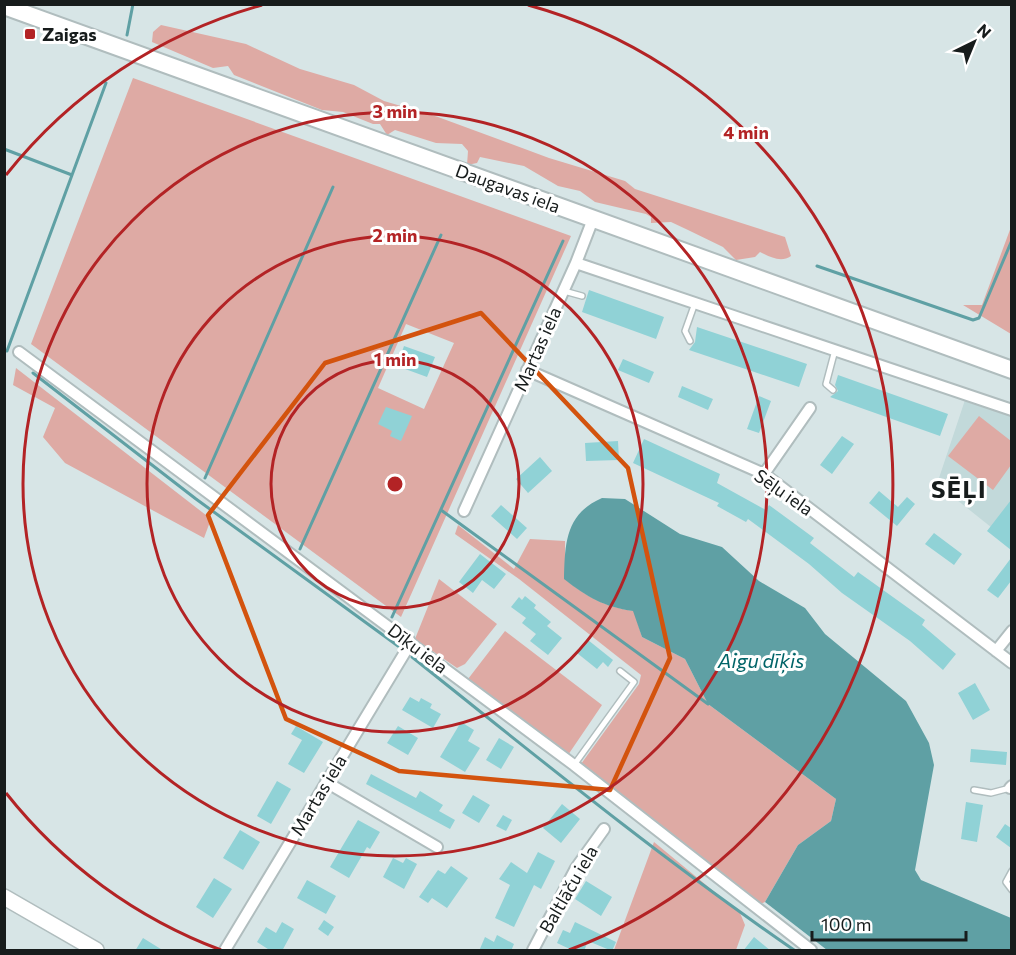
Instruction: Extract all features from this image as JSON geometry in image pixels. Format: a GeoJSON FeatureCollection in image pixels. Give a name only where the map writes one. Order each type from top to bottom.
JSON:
{"type":"FeatureCollection","features":[{"type":"Feature","properties":{"kind":"main road","name":"Daugavas iela"},"geometry":{"type":"LineString","coordinates":[[4,6],[1011,370]]}},
{"type":"Feature","properties":{"kind":"street","name":"Martas iela"},"geometry":{"type":"LineString","coordinates":[[464,511],[564,291],[593,219]]}},
{"type":"Feature","properties":{"kind":"street"},"geometry":{"type":"LineString","coordinates":[[576,263],[1011,410]]}},
{"type":"Feature","properties":{"kind":"street","name":"Dīķu iela"},"geometry":{"type":"LineString","coordinates":[[19,352],[409,640],[574,765],[811,951]]}},
{"type":"Feature","properties":{"kind":"street","name":"Sēļu iela"},"geometry":{"type":"LineString","coordinates":[[527,370],[764,474],[1011,663]]}},
{"type":"Feature","properties":{"kind":"street"},"geometry":{"type":"LineString","coordinates":[[764,474],[810,408]]}},
{"type":"Feature","properties":{"kind":"street"},"geometry":{"type":"LineString","coordinates":[[996,651],[1011,631]]}},
{"type":"Feature","properties":{"kind":"street","name":"Martas iela"},"geometry":{"type":"LineString","coordinates":[[225,951],[407,649],[409,640]]}},
{"type":"Feature","properties":{"kind":"street"},"geometry":{"type":"LineString","coordinates":[[326,782],[437,847]]}},
{"type":"Feature","properties":{"kind":"street","name":"Baltlāču iela"},"geometry":{"type":"LineString","coordinates":[[533,951],[576,868],[604,830]]}},
{"type":"Feature","properties":{"kind":"street"},"geometry":{"type":"LineString","coordinates":[[4,897],[96,951]]}},
{"type":"Feature","properties":{"kind":"lane"},"geometry":{"type":"LineString","coordinates":[[564,291],[582,296]]}},
{"type":"Feature","properties":{"kind":"lane"},"geometry":{"type":"LineString","coordinates":[[690,341],[685,331],[695,303]]}},
{"type":"Feature","properties":{"kind":"lane"},"geometry":{"type":"LineString","coordinates":[[833,390],[826,384],[826,379],[835,350]]}},
{"type":"Feature","properties":{"kind":"lane"},"geometry":{"type":"LineString","coordinates":[[574,765],[634,681],[620,671]]}},
{"type":"Feature","properties":{"kind":"lane"},"geometry":{"type":"LineString","coordinates":[[974,790],[991,793],[1011,787]]}},
{"type":"Feature","properties":{"kind":"lane"},"geometry":{"type":"LineString","coordinates":[[1011,871],[1006,882],[1011,890]]}},
{"type":"Feature","properties":{"kind":"highlighted area"},"geometry":{"type":"Polygon","coordinates":[[[481,313],[628,468],[670,658],[610,790],[399,771],[286,719],[208,515],[325,363],[481,313]]]}},
{"type":"Feature","properties":{"kind":"shaded area"},"geometry":{"type":"Polygon","coordinates":[[[161,25],[246,44],[300,69],[354,85],[384,101],[438,117],[549,158],[625,181],[635,189],[785,237],[791,256],[779,259],[760,252],[755,257],[736,260],[723,247],[671,222],[651,223],[651,217],[646,214],[595,202],[580,191],[558,186],[524,166],[480,157],[477,163],[467,165],[468,151],[462,144],[436,143],[395,130],[387,135],[380,124],[373,124],[343,112],[322,110],[234,75],[228,66],[213,68],[152,42],[153,32],[161,25]]]}},
{"type":"Feature","properties":{"kind":"shaded area"},"geometry":{"type":"Polygon","coordinates":[[[133,78],[571,236],[401,617],[31,344],[133,78]],[[406,324],[378,388],[424,409],[454,343],[406,324]]]}},
{"type":"Feature","properties":{"kind":"shaded area"},"geometry":{"type":"Polygon","coordinates":[[[1011,227],[1011,334],[963,305],[982,305],[1011,227]]]}},
{"type":"Feature","properties":{"kind":"shaded area"},"geometry":{"type":"Polygon","coordinates":[[[16,368],[211,519],[204,538],[65,463],[43,437],[55,408],[13,385],[16,368]]]}},
{"type":"Feature","properties":{"kind":"shaded area"},"geometry":{"type":"Polygon","coordinates":[[[965,400],[1011,415],[1011,543],[937,484],[965,400]]]}},
{"type":"Feature","properties":{"kind":"shaded area"},"geometry":{"type":"Polygon","coordinates":[[[979,416],[1011,441],[1011,465],[993,490],[948,456],[979,416]]]}},
{"type":"Feature","properties":{"kind":"shaded area"},"geometry":{"type":"Polygon","coordinates":[[[458,525],[514,569],[530,539],[565,541],[565,579],[597,600],[614,607],[634,611],[642,637],[685,659],[708,704],[836,799],[831,821],[798,845],[765,902],[758,905],[581,764],[639,684],[641,675],[519,579],[455,534],[458,525]]]}},
{"type":"Feature","properties":{"kind":"shaded area"},"geometry":{"type":"Polygon","coordinates":[[[439,579],[497,624],[465,664],[457,668],[415,639],[439,579]]]}},
{"type":"Feature","properties":{"kind":"shaded area"},"geometry":{"type":"Polygon","coordinates":[[[505,631],[602,705],[568,755],[468,679],[505,631]]]}},
{"type":"Feature","properties":{"kind":"shaded area"},"geometry":{"type":"Polygon","coordinates":[[[654,842],[740,913],[745,925],[736,950],[614,950],[654,842]]]}},
{"type":"Feature","properties":{"kind":"water","name":"Aigu dīķis"},"geometry":{"type":"Polygon","coordinates":[[[602,498],[625,499],[680,534],[722,547],[759,581],[805,608],[825,634],[906,701],[929,743],[934,765],[915,870],[921,880],[1011,918],[1011,950],[827,950],[765,902],[798,845],[831,821],[836,799],[708,704],[685,659],[642,637],[633,611],[613,607],[596,600],[564,579],[567,542],[574,521],[581,512],[602,498]]]}},
{"type":"Feature","properties":{"kind":"building"},"geometry":{"type":"Polygon","coordinates":[[[589,290],[664,317],[656,339],[582,312],[589,290]]]}},
{"type":"Feature","properties":{"kind":"building"},"geometry":{"type":"Polygon","coordinates":[[[697,327],[807,364],[799,387],[689,350],[695,342],[697,327]]]}},
{"type":"Feature","properties":{"kind":"building"},"geometry":{"type":"Polygon","coordinates":[[[404,346],[435,357],[427,377],[397,366],[404,346]]]}},
{"type":"Feature","properties":{"kind":"building"},"geometry":{"type":"Polygon","coordinates":[[[623,359],[654,372],[649,383],[618,370],[623,359]]]}},
{"type":"Feature","properties":{"kind":"building"},"geometry":{"type":"Polygon","coordinates":[[[838,375],[948,414],[940,436],[830,397],[838,391],[835,385],[838,375]]]}},
{"type":"Feature","properties":{"kind":"building"},"geometry":{"type":"Polygon","coordinates":[[[682,386],[713,399],[708,410],[678,397],[682,386]]]}},
{"type":"Feature","properties":{"kind":"building"},"geometry":{"type":"Polygon","coordinates":[[[759,396],[771,401],[759,433],[747,429],[759,396]]]}},
{"type":"Feature","properties":{"kind":"building"},"geometry":{"type":"Polygon","coordinates":[[[386,407],[412,416],[401,441],[390,436],[392,431],[378,424],[386,407]]]}},
{"type":"Feature","properties":{"kind":"building"},"geometry":{"type":"Polygon","coordinates":[[[842,436],[854,444],[832,474],[820,465],[842,436]]]}},
{"type":"Feature","properties":{"kind":"building"},"geometry":{"type":"Polygon","coordinates":[[[644,439],[720,474],[717,483],[766,510],[769,505],[814,538],[810,543],[854,577],[858,572],[925,620],[922,625],[956,654],[943,670],[910,641],[842,593],[809,564],[748,519],[746,522],[717,506],[719,503],[633,463],[644,439]]]}},
{"type":"Feature","properties":{"kind":"building"},"geometry":{"type":"Polygon","coordinates":[[[618,441],[619,460],[586,461],[585,443],[618,441]]]}},
{"type":"Feature","properties":{"kind":"building"},"geometry":{"type":"Polygon","coordinates":[[[540,457],[552,471],[528,493],[516,479],[540,457]]]}},
{"type":"Feature","properties":{"kind":"building"},"geometry":{"type":"Polygon","coordinates":[[[879,491],[898,507],[907,497],[915,504],[897,526],[869,503],[879,491]]]}},
{"type":"Feature","properties":{"kind":"building"},"geometry":{"type":"Polygon","coordinates":[[[1011,500],[1011,550],[987,531],[1011,500]]]}},
{"type":"Feature","properties":{"kind":"building"},"geometry":{"type":"Polygon","coordinates":[[[501,505],[527,528],[517,539],[491,516],[501,505]]]}},
{"type":"Feature","properties":{"kind":"building"},"geometry":{"type":"Polygon","coordinates":[[[934,533],[962,554],[954,565],[925,544],[934,533]]]}},
{"type":"Feature","properties":{"kind":"building"},"geometry":{"type":"Polygon","coordinates":[[[480,554],[506,574],[494,589],[482,580],[473,593],[459,582],[480,554]]]}},
{"type":"Feature","properties":{"kind":"building"},"geometry":{"type":"Polygon","coordinates":[[[1011,558],[1011,581],[998,598],[987,590],[1011,558]]]}},
{"type":"Feature","properties":{"kind":"building"},"geometry":{"type":"Polygon","coordinates":[[[525,596],[536,605],[534,608],[551,622],[547,626],[562,638],[548,655],[530,641],[536,634],[522,623],[526,618],[511,607],[519,597],[522,600],[525,596]]]}},
{"type":"Feature","properties":{"kind":"building"},"geometry":{"type":"Polygon","coordinates":[[[588,640],[613,660],[608,667],[603,662],[597,669],[577,653],[588,640]]]}},
{"type":"Feature","properties":{"kind":"building"},"geometry":{"type":"Polygon","coordinates":[[[975,683],[990,710],[973,720],[958,693],[975,683]]]}},
{"type":"Feature","properties":{"kind":"building"},"geometry":{"type":"Polygon","coordinates":[[[410,697],[419,702],[421,698],[432,704],[430,708],[441,714],[433,728],[402,710],[410,697]]]}},
{"type":"Feature","properties":{"kind":"building"},"geometry":{"type":"Polygon","coordinates":[[[461,722],[474,730],[468,741],[480,748],[465,772],[440,757],[461,722]]]}},
{"type":"Feature","properties":{"kind":"building"},"geometry":{"type":"Polygon","coordinates":[[[296,726],[323,742],[304,773],[288,764],[302,740],[291,734],[296,726]]]}},
{"type":"Feature","properties":{"kind":"building"},"geometry":{"type":"Polygon","coordinates":[[[398,726],[418,738],[408,755],[387,743],[398,726]]]}},
{"type":"Feature","properties":{"kind":"building"},"geometry":{"type":"Polygon","coordinates":[[[499,738],[514,747],[501,769],[486,760],[499,738]]]}},
{"type":"Feature","properties":{"kind":"building"},"geometry":{"type":"Polygon","coordinates":[[[971,749],[1007,752],[1006,765],[970,762],[971,749]]]}},
{"type":"Feature","properties":{"kind":"building"},"geometry":{"type":"Polygon","coordinates":[[[371,774],[416,798],[420,791],[443,805],[439,811],[455,820],[450,829],[366,784],[371,774]]]}},
{"type":"Feature","properties":{"kind":"building"},"geometry":{"type":"Polygon","coordinates":[[[277,781],[291,789],[271,824],[257,816],[277,781]]]}},
{"type":"Feature","properties":{"kind":"building"},"geometry":{"type":"Polygon","coordinates":[[[473,795],[490,805],[479,823],[462,813],[473,795]]]}},
{"type":"Feature","properties":{"kind":"building"},"geometry":{"type":"Polygon","coordinates":[[[966,802],[983,805],[977,842],[961,839],[966,802]]]}},
{"type":"Feature","properties":{"kind":"building"},"geometry":{"type":"Polygon","coordinates":[[[562,804],[580,819],[561,843],[543,828],[562,804]]]}},
{"type":"Feature","properties":{"kind":"building"},"geometry":{"type":"Polygon","coordinates":[[[503,815],[512,820],[506,831],[496,826],[503,815]]]}},
{"type":"Feature","properties":{"kind":"building"},"geometry":{"type":"Polygon","coordinates":[[[358,820],[380,832],[370,849],[367,847],[349,878],[330,867],[358,820]]]}},
{"type":"Feature","properties":{"kind":"building"},"geometry":{"type":"Polygon","coordinates":[[[1005,824],[1011,828],[1011,848],[996,837],[1005,824]]]}},
{"type":"Feature","properties":{"kind":"building"},"geometry":{"type":"Polygon","coordinates":[[[240,830],[260,842],[243,870],[223,858],[240,830]]]}},
{"type":"Feature","properties":{"kind":"building"},"geometry":{"type":"Polygon","coordinates":[[[538,852],[555,861],[541,889],[534,885],[514,927],[495,918],[510,885],[499,879],[511,862],[527,873],[538,852]]]}},
{"type":"Feature","properties":{"kind":"building"},"geometry":{"type":"Polygon","coordinates":[[[393,858],[403,863],[406,858],[417,864],[404,889],[383,877],[393,858]]]}},
{"type":"Feature","properties":{"kind":"building"},"geometry":{"type":"Polygon","coordinates":[[[451,866],[468,878],[447,908],[432,898],[428,903],[419,897],[438,870],[445,874],[451,866]]]}},
{"type":"Feature","properties":{"kind":"building"},"geometry":{"type":"Polygon","coordinates":[[[214,878],[232,889],[213,918],[196,907],[214,878]]]}},
{"type":"Feature","properties":{"kind":"building"},"geometry":{"type":"Polygon","coordinates":[[[307,880],[336,896],[326,914],[297,898],[307,880]]]}},
{"type":"Feature","properties":{"kind":"building"},"geometry":{"type":"Polygon","coordinates":[[[586,881],[612,897],[601,916],[575,899],[586,881]]]}},
{"type":"Feature","properties":{"kind":"building"},"geometry":{"type":"Polygon","coordinates":[[[324,920],[334,927],[328,936],[318,929],[324,920]]]}},
{"type":"Feature","properties":{"kind":"building"},"geometry":{"type":"Polygon","coordinates":[[[282,922],[294,929],[282,951],[271,951],[257,942],[266,927],[276,933],[282,922]]]}},
{"type":"Feature","properties":{"kind":"building"},"geometry":{"type":"Polygon","coordinates":[[[575,922],[616,942],[612,951],[588,941],[584,951],[574,951],[557,943],[563,930],[570,933],[575,922]]]}},
{"type":"Feature","properties":{"kind":"building"},"geometry":{"type":"Polygon","coordinates":[[[497,935],[514,944],[511,951],[479,951],[485,937],[494,942],[497,935]]]}},
{"type":"Feature","properties":{"kind":"building"},"geometry":{"type":"Polygon","coordinates":[[[754,937],[771,951],[743,951],[754,937]]]}},
{"type":"Feature","properties":{"kind":"building"},"geometry":{"type":"Polygon","coordinates":[[[143,938],[164,951],[135,951],[143,938]]]}},
{"type":"Feature","properties":{"kind":"waterway"},"geometry":{"type":"LineString","coordinates":[[127,35],[133,4]]}},
{"type":"Feature","properties":{"kind":"waterway"},"geometry":{"type":"LineString","coordinates":[[4,350],[7,351],[106,83]]}},
{"type":"Feature","properties":{"kind":"waterway"},"geometry":{"type":"LineString","coordinates":[[4,149],[72,175]]}},
{"type":"Feature","properties":{"kind":"waterway"},"geometry":{"type":"LineString","coordinates":[[205,478],[333,187]]}},
{"type":"Feature","properties":{"kind":"waterway"},"geometry":{"type":"LineString","coordinates":[[300,549],[441,235]]}},
{"type":"Feature","properties":{"kind":"waterway"},"geometry":{"type":"LineString","coordinates":[[817,266],[973,320],[979,318],[1012,240]]}},
{"type":"Feature","properties":{"kind":"waterway"},"geometry":{"type":"LineString","coordinates":[[392,617],[563,241]]}},
{"type":"Feature","properties":{"kind":"waterway"},"geometry":{"type":"LineString","coordinates":[[33,373],[196,499],[398,646]]}},
{"type":"Feature","properties":{"kind":"waterway"},"geometry":{"type":"LineString","coordinates":[[441,510],[708,704]]}},
{"type":"Feature","properties":{"kind":"waterway"},"geometry":{"type":"LineString","coordinates":[[412,657],[648,844],[794,950]]}},
{"type":"Feature","properties":{"kind":"place","name":"Zaigas"},"geometry":{"type":"Point","coordinates":[30,34]}},
{"type":"Feature","properties":{"kind":"district","name":"SĒĻI"},"geometry":{"type":"Point","coordinates":[959,488]}}]}
